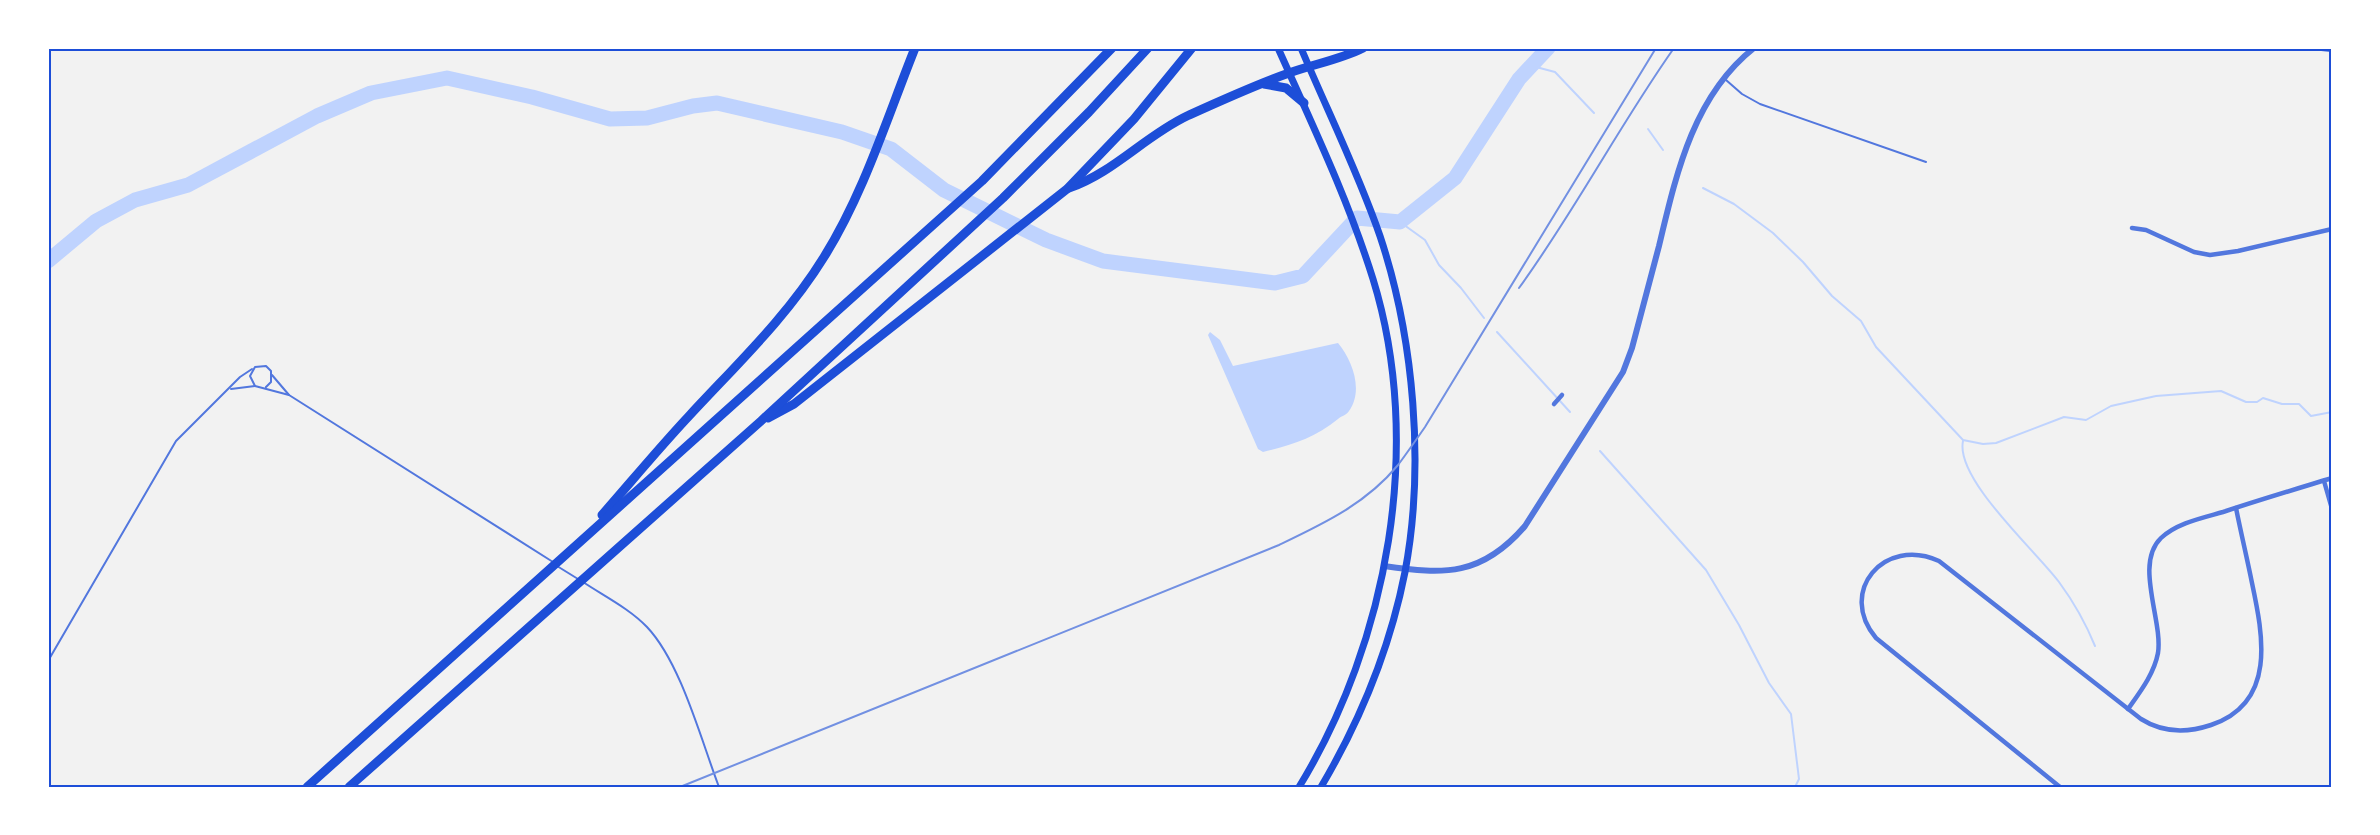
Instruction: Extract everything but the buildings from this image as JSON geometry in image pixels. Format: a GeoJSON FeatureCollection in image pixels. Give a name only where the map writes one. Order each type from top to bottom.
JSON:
{"type":"FeatureCollection","features":[{"type":"Feature","properties":{"kind":"highway"},"geometry":{"type":"LineString","coordinates":[[577,544],[688,417],[786,312],[826,255],[862,182],[915,48]]}},
{"type":"Feature","properties":{"kind":"highway"},"geometry":{"type":"LineString","coordinates":[[307,787],[1011,154],[1112,48]]}},
{"type":"Feature","properties":{"kind":"highway"},"geometry":{"type":"LineString","coordinates":[[349,787],[761,421],[966,232],[1035,168],[1148,48]]}},
{"type":"Feature","properties":{"kind":"highway"},"geometry":{"type":"LineString","coordinates":[[761,421],[794,404],[1067,189],[1134,119],[1192,48]]}},
{"type":"Feature","properties":{"kind":"highway"},"geometry":{"type":"LineString","coordinates":[[1067,189],[1096,176],[1139,145],[1185,117],[1289,73],[1341,58],[1363,48]]}},
{"type":"Feature","properties":{"kind":"highway"},"geometry":{"type":"LineString","coordinates":[[1262,84],[1286,88],[1304,103]]}},
{"type":"Feature","properties":{"kind":"main road"},"geometry":{"type":"LineString","coordinates":[[1278,48],[1338,183],[1373,281],[1385,333],[1392,381],[1395,448],[1388,547],[1357,667],[1322,749],[1299,787]]}},
{"type":"Feature","properties":{"kind":"main road"},"geometry":{"type":"LineString","coordinates":[[1301,48],[1380,236],[1400,313],[1413,407],[1413,498],[1406,569],[1398,603],[1372,682],[1353,728],[1321,787]]}},
{"type":"Feature","properties":{"kind":"street"},"geometry":{"type":"LineString","coordinates":[[1384,566],[1434,573],[1472,566],[1509,543],[1525,526],[1576,450],[1623,372],[1632,348],[1685,148],[1709,99],[1724,79],[1754,48]]}},
{"type":"Feature","properties":{"kind":"street"},"geometry":{"type":"LineString","coordinates":[[2315,48],[2332,50]]}},
{"type":"Feature","properties":{"kind":"street"},"geometry":{"type":"LineString","coordinates":[[2132,228],[2146,230],[2194,252],[2210,255],[2238,251],[2332,229]]}},
{"type":"Feature","properties":{"kind":"street"},"geometry":{"type":"LineString","coordinates":[[1554,404],[1562,395]]}},
{"type":"Feature","properties":{"kind":"street"},"geometry":{"type":"LineString","coordinates":[[2128,709],[2149,678],[2158,653],[2150,563],[2154,547],[2162,537],[2180,525],[2332,478]]}},
{"type":"Feature","properties":{"kind":"street"},"geometry":{"type":"LineString","coordinates":[[2324,481],[2332,509]]}},
{"type":"Feature","properties":{"kind":"street"},"geometry":{"type":"LineString","coordinates":[[2060,787],[1876,638],[1865,620],[1861,603],[1870,576],[1886,561],[1901,554],[1921,554],[1939,561],[2128,709],[2156,727],[2179,731],[2189,730],[2211,725],[2229,716],[2245,701],[2253,689],[2263,660],[2262,628],[2236,508]]}},
{"type":"Feature","properties":{"kind":"lane"},"geometry":{"type":"LineString","coordinates":[[1724,79],[1742,94],[1760,104],[1926,162]]}},
{"type":"Feature","properties":{"kind":"lane"},"geometry":{"type":"LineString","coordinates":[[48,661],[165,457],[184,431],[229,390],[245,372],[255,367],[266,366],[289,395]]}},
{"type":"Feature","properties":{"kind":"lane"},"geometry":{"type":"LineString","coordinates":[[255,367],[250,376],[255,386]]}},
{"type":"Feature","properties":{"kind":"lane"},"geometry":{"type":"LineString","coordinates":[[266,387],[271,382],[272,375]]}},
{"type":"Feature","properties":{"kind":"lane"},"geometry":{"type":"LineString","coordinates":[[229,390],[255,386],[266,387],[289,395],[526,545],[646,626],[675,670],[719,787]]}},
{"type":"Feature","properties":{"kind":"water"},"geometry":{"type":"Polygon","coordinates":[[[1210,332],[1220,340],[1233,366],[1338,343],[1352,366],[1356,385],[1356,394],[1349,411],[1312,436],[1263,452],[1258,449],[1208,335],[1210,332]]]}},
{"type":"Feature","properties":{"kind":"waterway"},"geometry":{"type":"LineString","coordinates":[[48,261],[96,221],[135,200],[188,185],[317,116],[371,93],[447,78],[532,97],[610,119],[647,118],[693,106],[717,103],[842,132],[891,149],[944,190],[1046,240],[1103,261],[1275,283],[1303,276],[1357,218],[1400,222],[1455,178],[1519,79],[1548,48]]}},
{"type":"Feature","properties":{"kind":"waterway"},"geometry":{"type":"LineString","coordinates":[[1522,76],[1536,67],[1555,72],[1594,113]]}},
{"type":"Feature","properties":{"kind":"waterway"},"geometry":{"type":"LineString","coordinates":[[1648,129],[1663,150]]}},
{"type":"Feature","properties":{"kind":"waterway"},"geometry":{"type":"LineString","coordinates":[[1703,188],[1734,204],[1773,233],[1803,262],[1832,296],[1861,321],[1876,347],[1963,440],[1983,444],[1996,443],[2064,417],[2086,420],[2111,406],[2156,396],[2221,391],[2246,402],[2257,402],[2263,398],[2282,404],[2299,404],[2311,416],[2332,412]]}},
{"type":"Feature","properties":{"kind":"waterway"},"geometry":{"type":"LineString","coordinates":[[1400,222],[1425,240],[1439,265],[1461,288],[1484,318]]}},
{"type":"Feature","properties":{"kind":"waterway"},"geometry":{"type":"LineString","coordinates":[[1497,332],[1570,412]]}},
{"type":"Feature","properties":{"kind":"waterway"},"geometry":{"type":"LineString","coordinates":[[1963,441],[1964,457],[1971,475],[1999,514],[2059,582],[2079,613],[2095,646]]}},
{"type":"Feature","properties":{"kind":"waterway"},"geometry":{"type":"LineString","coordinates":[[1600,451],[1706,570],[1739,625],[1769,683],[1791,714],[1799,779],[1795,787]]}},
{"type":"Feature","properties":{"kind":"railway"},"geometry":{"type":"LineString","coordinates":[[680,787],[1279,545],[1328,521],[1358,502],[1386,479],[1425,427],[1656,48]]}},
{"type":"Feature","properties":{"kind":"railway"},"geometry":{"type":"LineString","coordinates":[[1519,288],[1674,48]]}}]}
